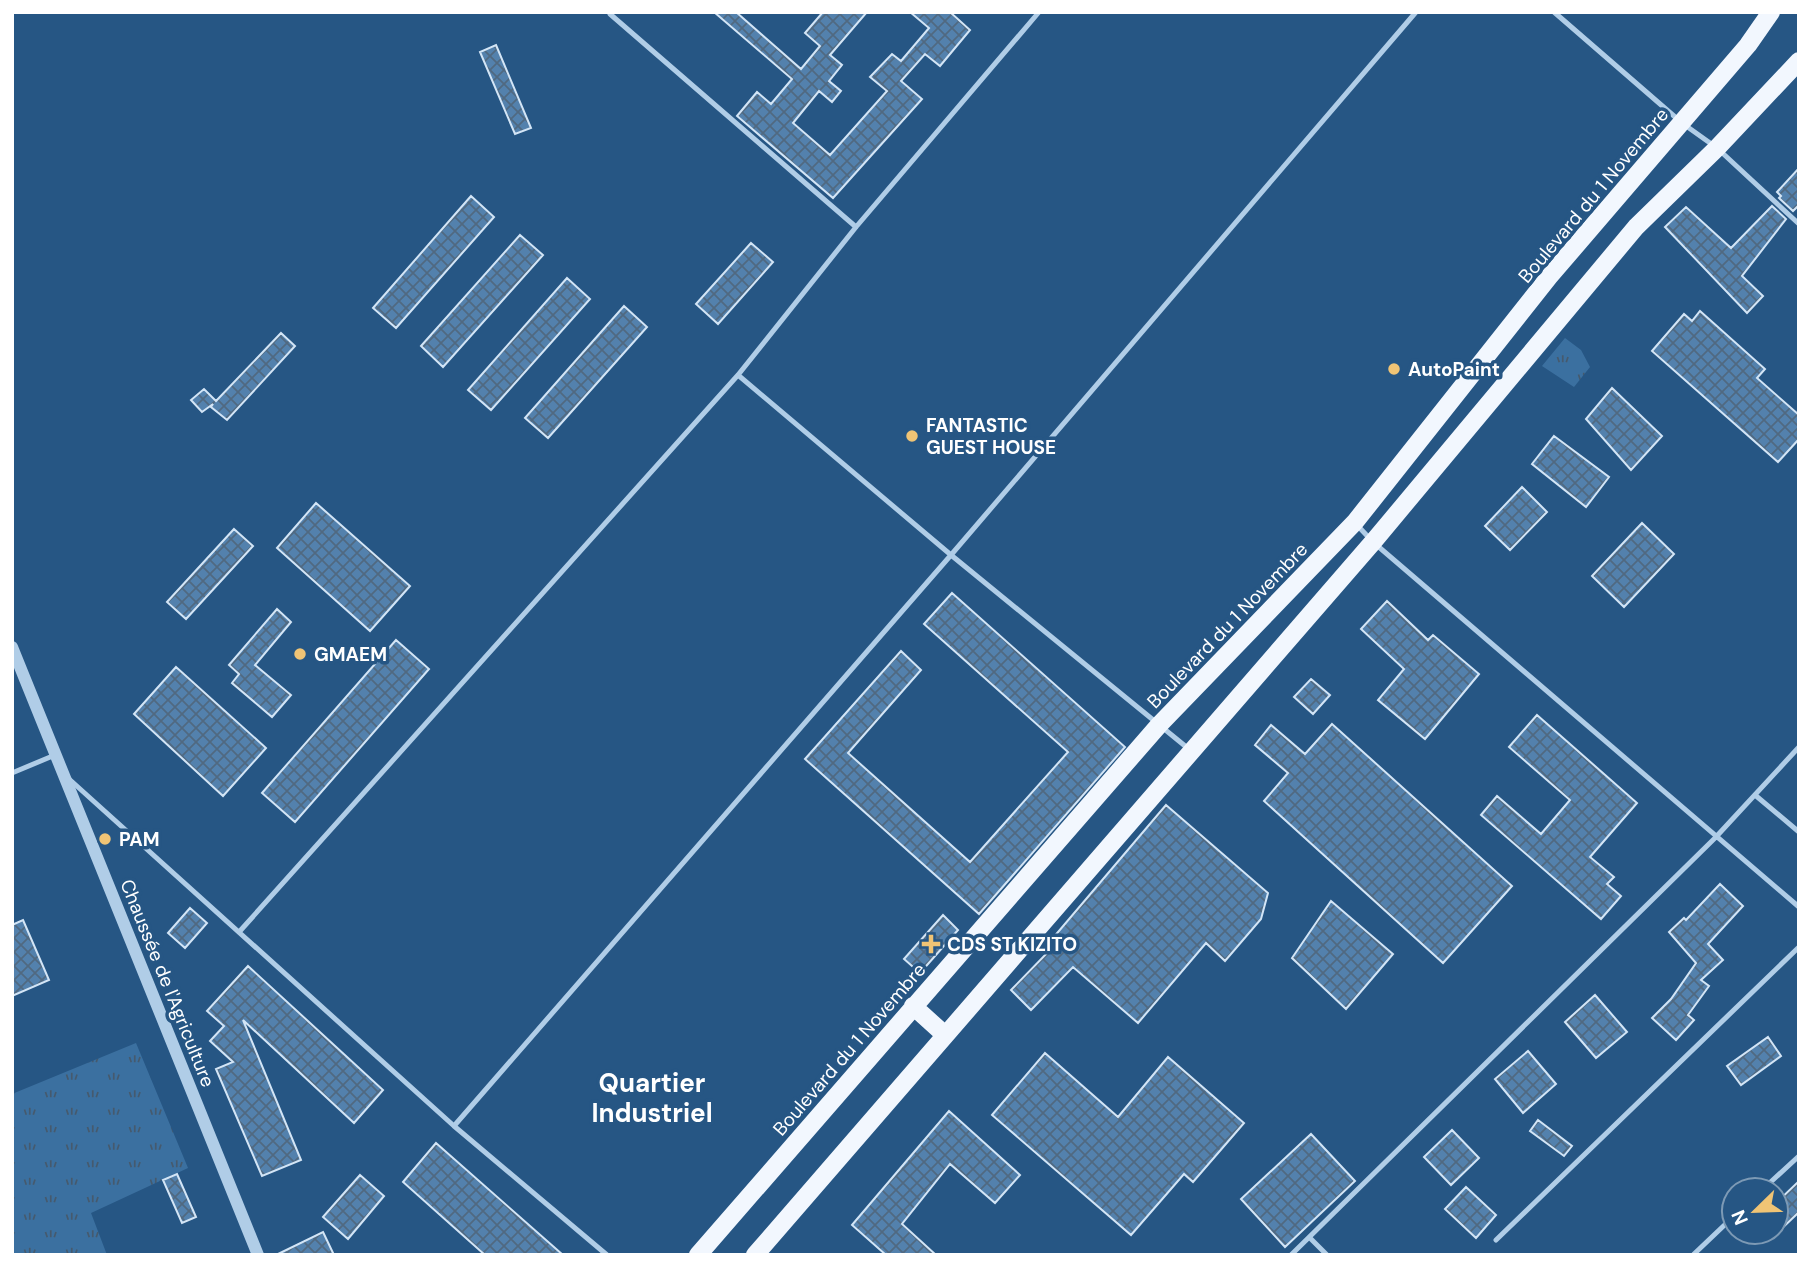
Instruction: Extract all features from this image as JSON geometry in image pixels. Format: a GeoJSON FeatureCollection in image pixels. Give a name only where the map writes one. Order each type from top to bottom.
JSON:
{"type":"FeatureCollection","features":[{"type":"Feature","properties":{"kind":"main road","name":"Boulevard du 1 Novembre"},"geometry":{"type":"LineString","coordinates":[[698,1255],[1159,725],[1355,522],[1549,278],[1682,123],[1771,12]]}},
{"type":"Feature","properties":{"kind":"main road"},"geometry":{"type":"LineString","coordinates":[[755,1255],[1373,542],[1575,296],[1636,227],[1717,148],[1799,61]]}},
{"type":"Feature","properties":{"kind":"main road"},"geometry":{"type":"LineString","coordinates":[[1549,278],[1575,296]]}},
{"type":"Feature","properties":{"kind":"main road"},"geometry":{"type":"LineString","coordinates":[[913,1006],[944,1034]]}},
{"type":"Feature","properties":{"kind":"street","name":"Chaussée de l'Agriculture"},"geometry":{"type":"LineString","coordinates":[[12,647],[258,1255]]}},
{"type":"Feature","properties":{"kind":"lane"},"geometry":{"type":"LineString","coordinates":[[240,931],[738,374],[856,228],[1039,12]]}},
{"type":"Feature","properties":{"kind":"lane"},"geometry":{"type":"LineString","coordinates":[[454,1126],[951,555],[1416,12]]}},
{"type":"Feature","properties":{"kind":"lane"},"geometry":{"type":"LineString","coordinates":[[1554,12],[1682,123],[1717,148],[1799,224]]}},
{"type":"Feature","properties":{"kind":"lane"},"geometry":{"type":"LineString","coordinates":[[610,14],[856,228]]}},
{"type":"Feature","properties":{"kind":"lane"},"geometry":{"type":"LineString","coordinates":[[738,374],[951,555],[1190,750]]}},
{"type":"Feature","properties":{"kind":"lane"},"geometry":{"type":"LineString","coordinates":[[1355,522],[1373,542],[1799,907]]}},
{"type":"Feature","properties":{"kind":"lane"},"geometry":{"type":"LineString","coordinates":[[1291,1255],[1716,838],[1799,747]]}},
{"type":"Feature","properties":{"kind":"lane"},"geometry":{"type":"LineString","coordinates":[[1792,754],[1799,760]]}},
{"type":"Feature","properties":{"kind":"lane"},"geometry":{"type":"LineString","coordinates":[[12,773],[55,755]]}},
{"type":"Feature","properties":{"kind":"lane"},"geometry":{"type":"LineString","coordinates":[[63,774],[454,1126],[607,1255]]}},
{"type":"Feature","properties":{"kind":"lane"},"geometry":{"type":"LineString","coordinates":[[1755,795],[1799,832]]}},
{"type":"Feature","properties":{"kind":"lane"},"geometry":{"type":"LineString","coordinates":[[1496,1240],[1799,947]]}},
{"type":"Feature","properties":{"kind":"lane"},"geometry":{"type":"LineString","coordinates":[[1777,1176],[1799,1156]]}},
{"type":"Feature","properties":{"kind":"lane"},"geometry":{"type":"LineString","coordinates":[[1693,1255],[1720,1229]]}},
{"type":"Feature","properties":{"kind":"lane"},"geometry":{"type":"LineString","coordinates":[[1310,1238],[1327,1255]]}},
{"type":"Feature","properties":{"kind":"green space"},"geometry":{"type":"Polygon","coordinates":[[[1565,338],[1581,350],[1590,367],[1574,387],[1542,366],[1565,338]]]}},
{"type":"Feature","properties":{"kind":"green space"},"geometry":{"type":"Polygon","coordinates":[[[136,1043],[188,1168],[91,1213],[107,1255],[12,1255],[12,1094],[136,1043]]]}},
{"type":"Feature","properties":{"kind":"building"},"geometry":{"type":"Polygon","coordinates":[[[714,12],[736,12],[801,69],[820,46],[805,33],[823,12],[867,12],[830,55],[842,65],[829,81],[841,91],[832,102],[819,91],[793,123],[830,155],[887,91],[870,77],[892,54],[901,61],[929,28],[910,12],[950,12],[970,30],[940,66],[925,54],[901,81],[922,99],[833,198],[737,116],[757,92],[771,104],[792,79],[714,12]]]}},
{"type":"Feature","properties":{"kind":"building"},"geometry":{"type":"Polygon","coordinates":[[[496,45],[531,128],[515,134],[480,52],[496,45]]]}},
{"type":"Feature","properties":{"kind":"building"},"geometry":{"type":"Polygon","coordinates":[[[1799,168],[1799,205],[1793,211],[1779,198],[1781,196],[1777,192],[1799,168]]]}},
{"type":"Feature","properties":{"kind":"building"},"geometry":{"type":"Polygon","coordinates":[[[471,196],[494,217],[396,328],[373,308],[471,196]]]}},
{"type":"Feature","properties":{"kind":"building"},"geometry":{"type":"Polygon","coordinates":[[[1772,206],[1786,219],[1742,276],[1763,296],[1747,313],[1665,227],[1686,207],[1731,248],[1772,206]]]}},
{"type":"Feature","properties":{"kind":"building"},"geometry":{"type":"Polygon","coordinates":[[[520,235],[543,255],[443,367],[421,346],[520,235]]]}},
{"type":"Feature","properties":{"kind":"building"},"geometry":{"type":"Polygon","coordinates":[[[751,243],[773,262],[718,324],[696,304],[751,243]]]}},
{"type":"Feature","properties":{"kind":"building"},"geometry":{"type":"Polygon","coordinates":[[[567,278],[590,299],[491,410],[468,390],[567,278]]]}},
{"type":"Feature","properties":{"kind":"building"},"geometry":{"type":"Polygon","coordinates":[[[624,306],[647,327],[548,438],[525,418],[624,306]]]}},
{"type":"Feature","properties":{"kind":"building"},"geometry":{"type":"Polygon","coordinates":[[[1700,311],[1765,369],[1757,378],[1799,415],[1799,439],[1778,462],[1652,351],[1684,314],[1692,321],[1700,311]]]}},
{"type":"Feature","properties":{"kind":"building"},"geometry":{"type":"Polygon","coordinates":[[[281,333],[295,346],[227,420],[211,407],[213,404],[202,412],[191,400],[204,389],[216,401],[281,333]]]}},
{"type":"Feature","properties":{"kind":"building"},"geometry":{"type":"Polygon","coordinates":[[[1612,388],[1662,436],[1631,470],[1586,419],[1612,388]]]}},
{"type":"Feature","properties":{"kind":"building"},"geometry":{"type":"Polygon","coordinates":[[[1554,436],[1609,477],[1586,507],[1532,464],[1554,436]]]}},
{"type":"Feature","properties":{"kind":"building"},"geometry":{"type":"Polygon","coordinates":[[[1522,487],[1547,512],[1510,550],[1485,526],[1522,487]]]}},
{"type":"Feature","properties":{"kind":"building"},"geometry":{"type":"Polygon","coordinates":[[[316,503],[410,586],[370,631],[277,548],[316,503]]]}},
{"type":"Feature","properties":{"kind":"building"},"geometry":{"type":"Polygon","coordinates":[[[1642,523],[1674,554],[1624,607],[1592,576],[1642,523]]]}},
{"type":"Feature","properties":{"kind":"building"},"geometry":{"type":"Polygon","coordinates":[[[234,529],[253,546],[186,619],[167,602],[234,529]]]}},
{"type":"Feature","properties":{"kind":"building"},"geometry":{"type":"Polygon","coordinates":[[[952,593],[1125,747],[979,914],[805,759],[901,651],[921,670],[848,753],[970,862],[1068,752],[924,624],[952,593]]]}},
{"type":"Feature","properties":{"kind":"building"},"geometry":{"type":"Polygon","coordinates":[[[1387,601],[1428,640],[1433,635],[1479,674],[1425,739],[1378,700],[1404,669],[1361,629],[1387,601]]]}},
{"type":"Feature","properties":{"kind":"building"},"geometry":{"type":"Polygon","coordinates":[[[277,609],[291,622],[255,665],[291,695],[272,717],[232,683],[239,674],[229,665],[277,609]]]}},
{"type":"Feature","properties":{"kind":"building"},"geometry":{"type":"Polygon","coordinates":[[[396,640],[429,669],[295,822],[262,793],[396,640]]]}},
{"type":"Feature","properties":{"kind":"building"},"geometry":{"type":"Polygon","coordinates":[[[176,667],[266,748],[223,796],[134,714],[176,667]]]}},
{"type":"Feature","properties":{"kind":"building"},"geometry":{"type":"Polygon","coordinates":[[[1311,679],[1330,695],[1313,714],[1294,697],[1311,679]]]}},
{"type":"Feature","properties":{"kind":"building"},"geometry":{"type":"Polygon","coordinates":[[[1537,715],[1637,803],[1590,857],[1614,877],[1607,884],[1621,896],[1601,919],[1481,815],[1497,796],[1541,834],[1570,800],[1509,747],[1537,715]]]}},
{"type":"Feature","properties":{"kind":"building"},"geometry":{"type":"Polygon","coordinates":[[[1332,724],[1512,886],[1443,963],[1264,801],[1288,773],[1255,745],[1271,725],[1305,754],[1332,724]]]}},
{"type":"Feature","properties":{"kind":"building"},"geometry":{"type":"Polygon","coordinates":[[[1166,805],[1268,893],[1261,919],[1225,961],[1206,943],[1138,1023],[1073,967],[1031,1010],[1011,990],[1051,949],[1047,945],[1166,805]]]}},
{"type":"Feature","properties":{"kind":"building"},"geometry":{"type":"Polygon","coordinates":[[[1720,884],[1743,906],[1708,944],[1723,960],[1701,980],[1709,986],[1688,1015],[1694,1020],[1676,1040],[1652,1018],[1671,999],[1696,963],[1669,932],[1684,918],[1686,920],[1720,884]]]}},
{"type":"Feature","properties":{"kind":"building"},"geometry":{"type":"Polygon","coordinates":[[[1331,901],[1393,954],[1346,1009],[1292,958],[1331,901]]]}},
{"type":"Feature","properties":{"kind":"building"},"geometry":{"type":"Polygon","coordinates":[[[190,908],[207,923],[185,948],[168,933],[190,908]]]}},
{"type":"Feature","properties":{"kind":"building","name":"CDS ST KIZITO"},"geometry":{"type":"Polygon","coordinates":[[[943,915],[958,930],[920,973],[904,959],[943,915]]]}},
{"type":"Feature","properties":{"kind":"building"},"geometry":{"type":"Polygon","coordinates":[[[23,920],[49,980],[12,996],[12,925],[23,920]]]}},
{"type":"Feature","properties":{"kind":"building"},"geometry":{"type":"Polygon","coordinates":[[[248,966],[383,1090],[354,1123],[243,1020],[301,1160],[262,1176],[216,1069],[233,1062],[210,1041],[224,1026],[207,1011],[248,966]]]}},
{"type":"Feature","properties":{"kind":"building"},"geometry":{"type":"Polygon","coordinates":[[[1595,995],[1627,1032],[1596,1058],[1565,1022],[1595,995]]]}},
{"type":"Feature","properties":{"kind":"building"},"geometry":{"type":"Polygon","coordinates":[[[1768,1037],[1781,1056],[1741,1085],[1727,1066],[1768,1037]]]}},
{"type":"Feature","properties":{"kind":"building"},"geometry":{"type":"Polygon","coordinates":[[[1528,1051],[1556,1084],[1523,1113],[1495,1079],[1528,1051]]]}},
{"type":"Feature","properties":{"kind":"building"},"geometry":{"type":"Polygon","coordinates":[[[1045,1053],[1118,1117],[1168,1057],[1244,1123],[1193,1182],[1184,1174],[1131,1235],[992,1115],[1045,1053]]]}},
{"type":"Feature","properties":{"kind":"building"},"geometry":{"type":"Polygon","coordinates":[[[949,1111],[1020,1175],[995,1203],[950,1164],[902,1224],[936,1255],[886,1255],[852,1225],[949,1111]]]}},
{"type":"Feature","properties":{"kind":"building"},"geometry":{"type":"Polygon","coordinates":[[[1538,1120],[1572,1146],[1564,1156],[1530,1131],[1538,1120]]]}},
{"type":"Feature","properties":{"kind":"building"},"geometry":{"type":"Polygon","coordinates":[[[1452,1130],[1479,1158],[1451,1185],[1424,1157],[1452,1130]]]}},
{"type":"Feature","properties":{"kind":"building"},"geometry":{"type":"Polygon","coordinates":[[[1311,1134],[1355,1181],[1285,1247],[1241,1199],[1311,1134]]]}},
{"type":"Feature","properties":{"kind":"building"},"geometry":{"type":"Polygon","coordinates":[[[436,1143],[563,1255],[485,1255],[403,1182],[436,1143]]]}},
{"type":"Feature","properties":{"kind":"building"},"geometry":{"type":"Polygon","coordinates":[[[177,1174],[196,1217],[182,1223],[163,1180],[177,1174]]]}},
{"type":"Feature","properties":{"kind":"building"},"geometry":{"type":"Polygon","coordinates":[[[360,1175],[384,1196],[348,1239],[323,1217],[360,1175]]]}},
{"type":"Feature","properties":{"kind":"building"},"geometry":{"type":"Polygon","coordinates":[[[1799,1181],[1799,1212],[1790,1221],[1790,1190],[1799,1181]]]}},
{"type":"Feature","properties":{"kind":"building"},"geometry":{"type":"Polygon","coordinates":[[[1466,1187],[1496,1215],[1476,1238],[1445,1209],[1466,1187]]]}},
{"type":"Feature","properties":{"kind":"building"},"geometry":{"type":"Polygon","coordinates":[[[323,1232],[334,1255],[276,1255],[323,1232]]]}},
{"type":"Feature","properties":{"kind":"place","name":"AutoPaint"},"geometry":{"type":"Point","coordinates":[1394,369]}},
{"type":"Feature","properties":{"kind":"place","name":"FANTASTIC GUEST HOUSE"},"geometry":{"type":"Point","coordinates":[912,436]}},
{"type":"Feature","properties":{"kind":"place","name":"GMAEM"},"geometry":{"type":"Point","coordinates":[300,654]}},
{"type":"Feature","properties":{"kind":"place","name":"PAM"},"geometry":{"type":"Point","coordinates":[105,839]}},
{"type":"Feature","properties":{"kind":"place","name":"CDS ST KIZITO"},"geometry":{"type":"Point","coordinates":[931,944]}},
{"type":"Feature","properties":{"kind":"district","name":"Quartier Industriel"},"geometry":{"type":"Point","coordinates":[652,1098]}}]}
